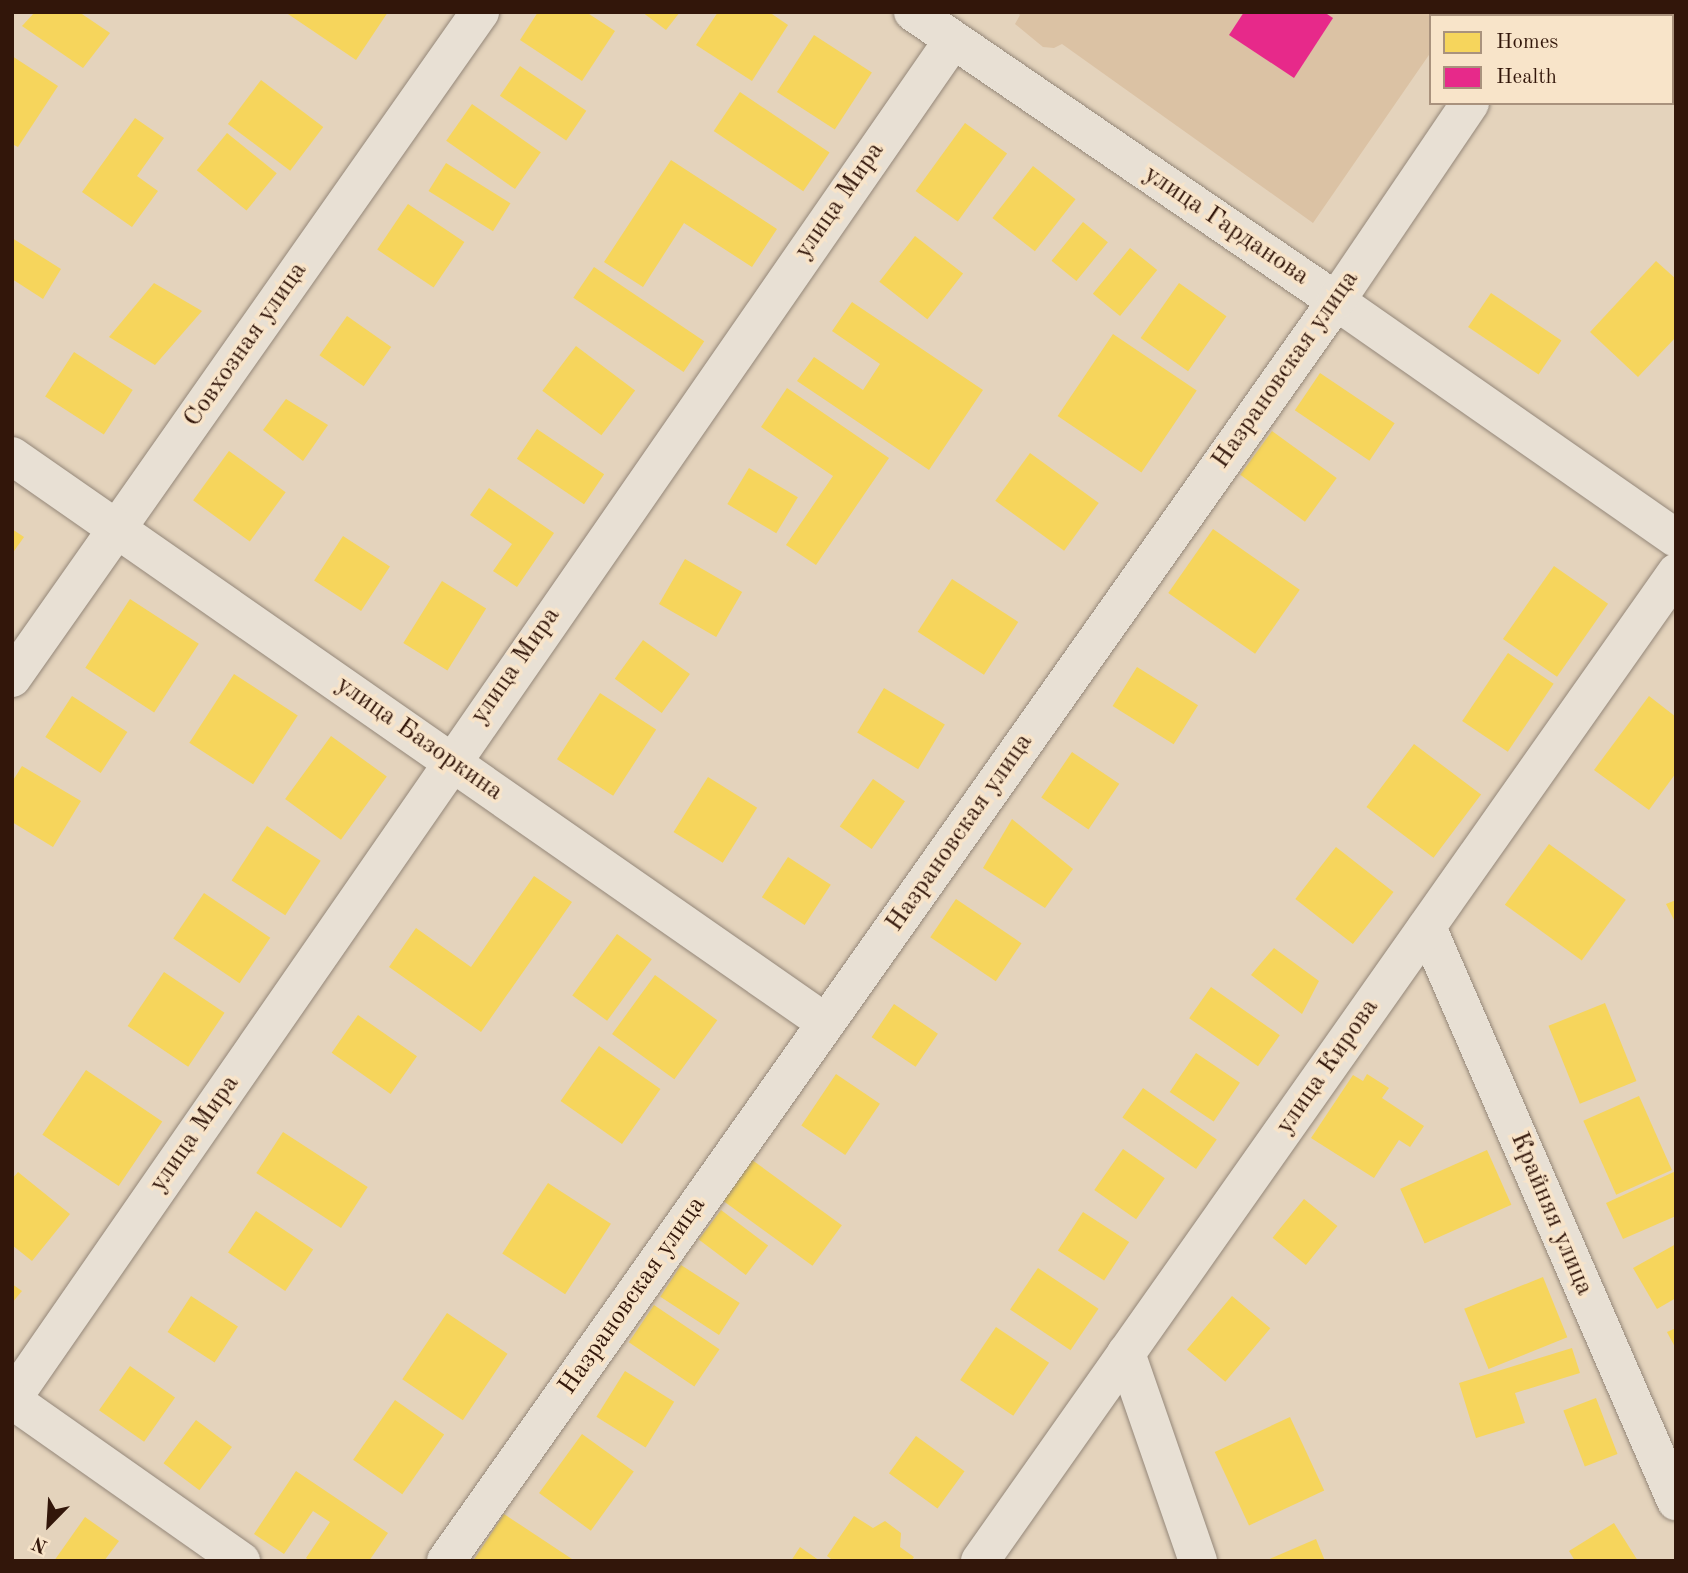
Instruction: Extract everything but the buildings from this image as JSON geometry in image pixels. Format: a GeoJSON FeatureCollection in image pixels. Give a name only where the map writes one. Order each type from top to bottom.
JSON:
{"type":"FeatureCollection","features":[{"type":"Feature","properties":{"kind":"street","name":"Совхозная улица"},"geometry":{"type":"LineString","coordinates":[[12,678],[480,12]]}},
{"type":"Feature","properties":{"kind":"street","name":"улица Гарданова"},"geometry":{"type":"LineString","coordinates":[[913,12],[1336,301],[1676,538]]}},
{"type":"Feature","properties":{"kind":"street","name":"улица Мира"},"geometry":{"type":"LineString","coordinates":[[12,1399],[451,761],[953,40]]}},
{"type":"Feature","properties":{"kind":"street","name":"Назрановская улица"},"geometry":{"type":"LineString","coordinates":[[446,1561],[1336,301],[1469,105]]}},
{"type":"Feature","properties":{"kind":"street","name":"улица Базоркина"},"geometry":{"type":"LineString","coordinates":[[12,456],[826,1023]]}},
{"type":"Feature","properties":{"kind":"street","name":"улица Кирова"},"geometry":{"type":"LineString","coordinates":[[980,1561],[1676,573]]}},
{"type":"Feature","properties":{"kind":"street","name":"Крайняя улица"},"geometry":{"type":"LineString","coordinates":[[1427,927],[1676,1501]]}},
{"type":"Feature","properties":{"kind":"street"},"geometry":{"type":"LineString","coordinates":[[1126,1353],[1198,1561]]}},
{"type":"Feature","properties":{"kind":"street"},"geometry":{"type":"LineString","coordinates":[[12,1399],[241,1561]]}},
{"type":"Feature","properties":{"kind":"shaded area"},"geometry":{"type":"Polygon","coordinates":[[[1017,12],[1458,12],[1429,14],[1429,55],[1313,223],[1062,44],[1054,48],[1043,47],[1015,24],[1020,15],[1017,12]]]}}]}
